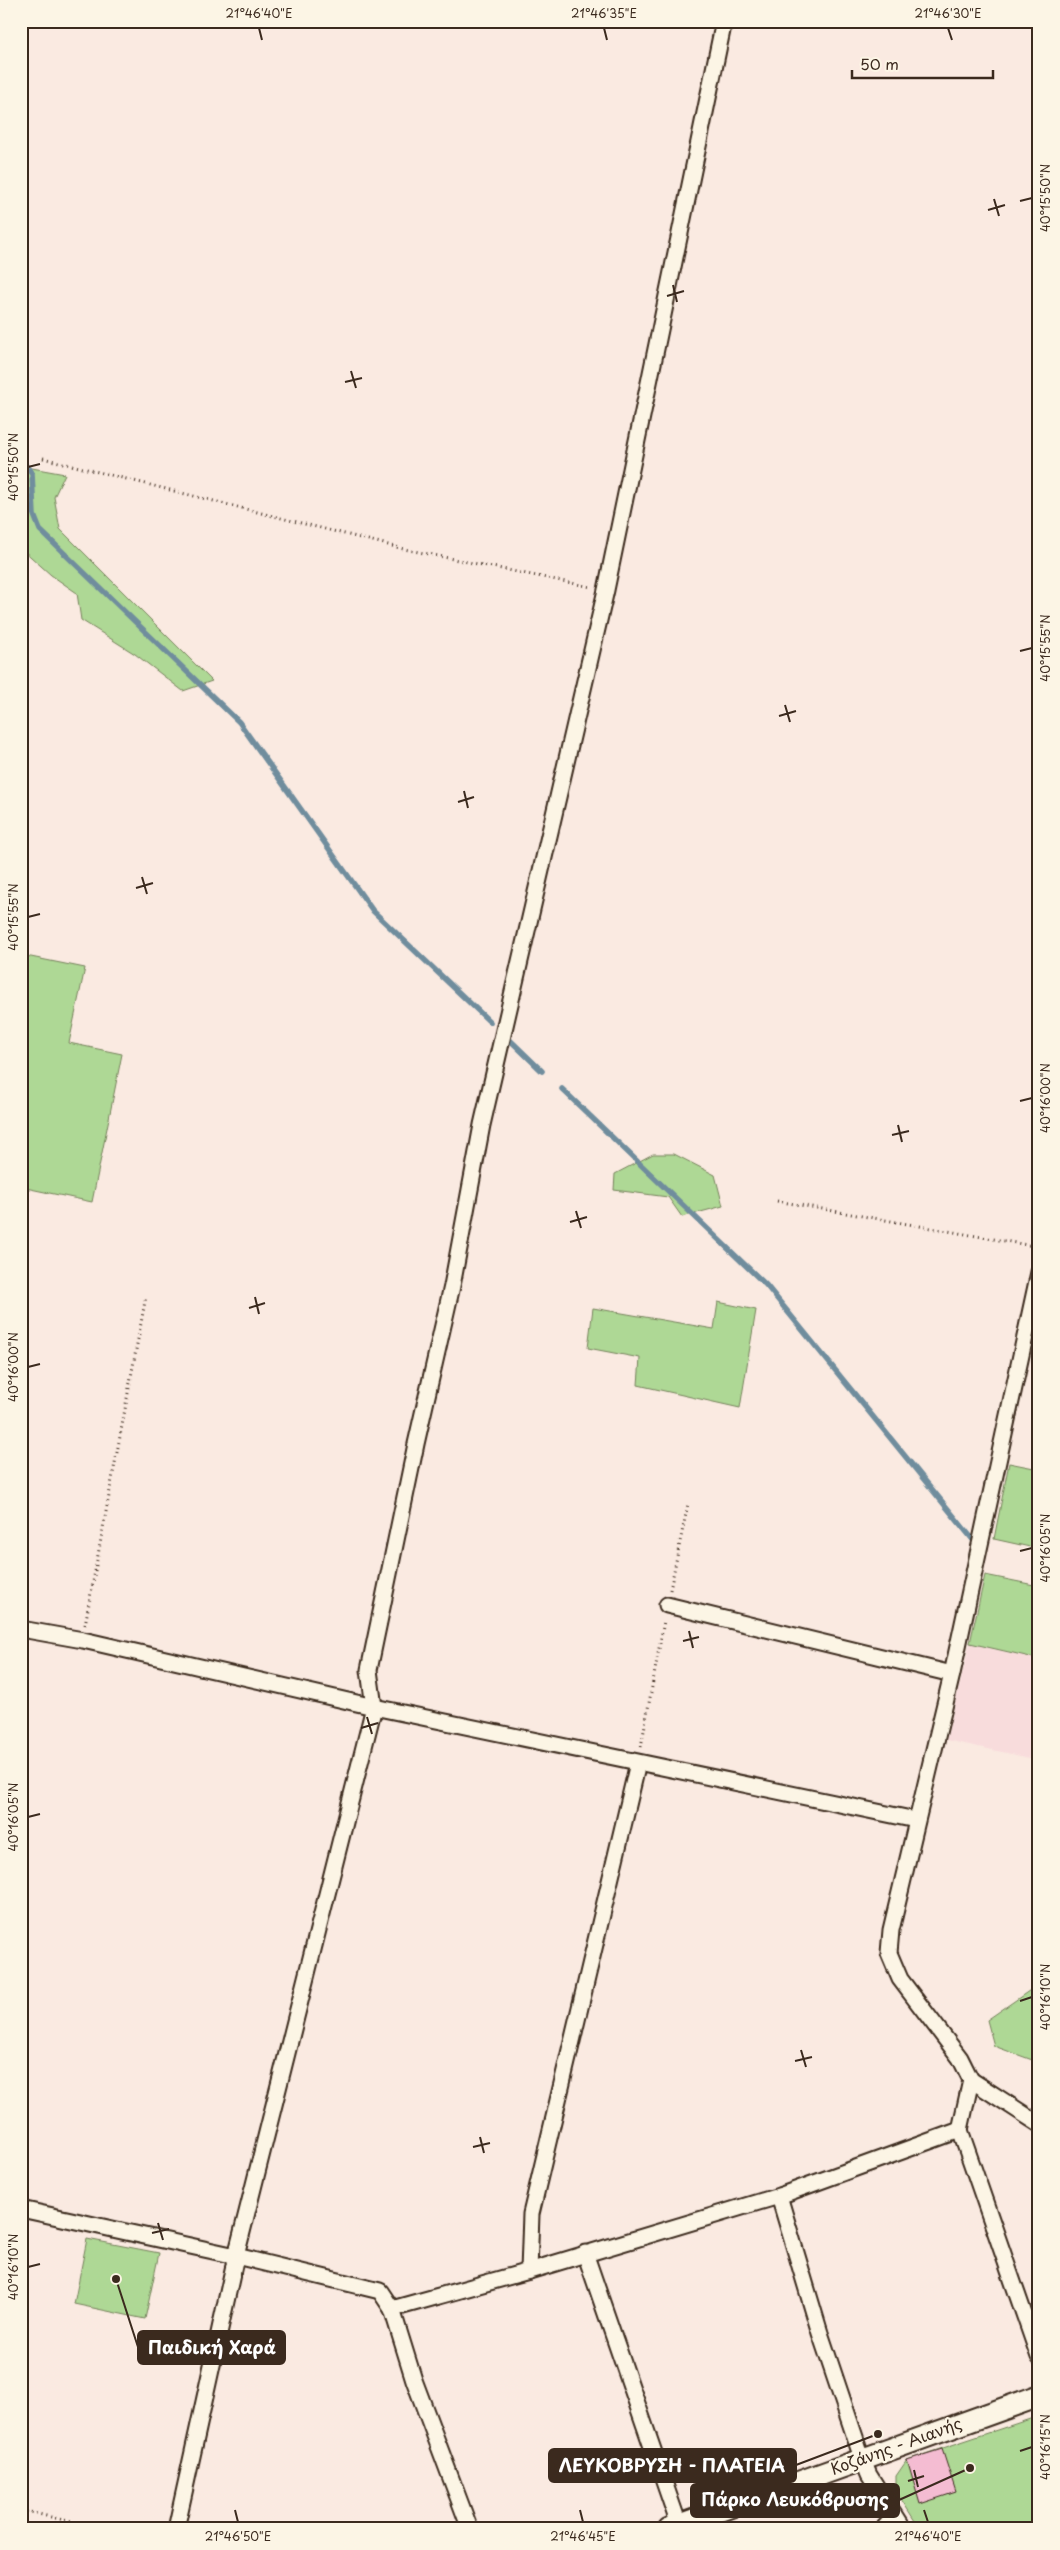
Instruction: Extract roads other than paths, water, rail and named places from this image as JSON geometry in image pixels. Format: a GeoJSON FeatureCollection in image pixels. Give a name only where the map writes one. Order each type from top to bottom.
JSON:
{"type":"FeatureCollection","features":[{"type":"Feature","properties":{"kind":"main road","name":"Κοζάνης - Αιανής"},"geometry":{"type":"LineString","coordinates":[[674,2527],[1039,2396]]}},
{"type":"Feature","properties":{"kind":"street"},"geometry":{"type":"LineString","coordinates":[[176,2529],[236,2256],[374,1707],[369,1670],[416,1444],[452,1286],[482,1124],[606,590],[724,21]]}},
{"type":"Feature","properties":{"kind":"street"},"geometry":{"type":"LineString","coordinates":[[1039,1272],[952,1674],[891,1930],[889,1953],[900,1978],[960,2058],[971,2080],[1039,2124]]}},
{"type":"Feature","properties":{"kind":"street"},"geometry":{"type":"LineString","coordinates":[[667,1605],[952,1674]]}},
{"type":"Feature","properties":{"kind":"street"},"geometry":{"type":"LineString","coordinates":[[21,1629],[83,1640],[374,1707],[916,1820]]}},
{"type":"Feature","properties":{"kind":"street"},"geometry":{"type":"LineString","coordinates":[[529,2271],[531,2214],[638,1762]]}},
{"type":"Feature","properties":{"kind":"street"},"geometry":{"type":"LineString","coordinates":[[971,2080],[960,2130],[1039,2357]]}},
{"type":"Feature","properties":{"kind":"street"},"geometry":{"type":"LineString","coordinates":[[392,2309],[529,2271],[779,2196],[960,2130]]}},
{"type":"Feature","properties":{"kind":"street"},"geometry":{"type":"LineString","coordinates":[[779,2196],[820,2333],[862,2458],[869,2475],[898,2523],[883,2529]]}},
{"type":"Feature","properties":{"kind":"street"},"geometry":{"type":"LineString","coordinates":[[21,2210],[236,2256],[380,2291],[392,2309],[414,2380],[470,2529]]}},
{"type":"Feature","properties":{"kind":"street"},"geometry":{"type":"LineString","coordinates":[[585,2253],[674,2527]]}},
{"type":"Feature","properties":{"kind":"waterway"},"geometry":{"type":"LineString","coordinates":[[21,460],[32,473],[34,515],[40,530],[239,722],[373,911],[490,1022]]}},
{"type":"Feature","properties":{"kind":"waterway"},"geometry":{"type":"LineString","coordinates":[[511,1041],[542,1071]]}},
{"type":"Feature","properties":{"kind":"waterway"},"geometry":{"type":"LineString","coordinates":[[562,1089],[766,1285],[974,1541]]}},
{"type":"Feature","properties":{"kind":"place","name":"Παιδική Χαρά"},"geometry":{"type":"Point","coordinates":[116,2279]}},
{"type":"Feature","properties":{"kind":"place","name":"ΛΕΥΚΟΒΡΥΣΗ - ΠΛΑΤΕΙΑ"},"geometry":{"type":"Point","coordinates":[878,2434]}},
{"type":"Feature","properties":{"kind":"place","name":"Πάρκο Λευκόβρυσης"},"geometry":{"type":"Point","coordinates":[970,2468]}}]}
